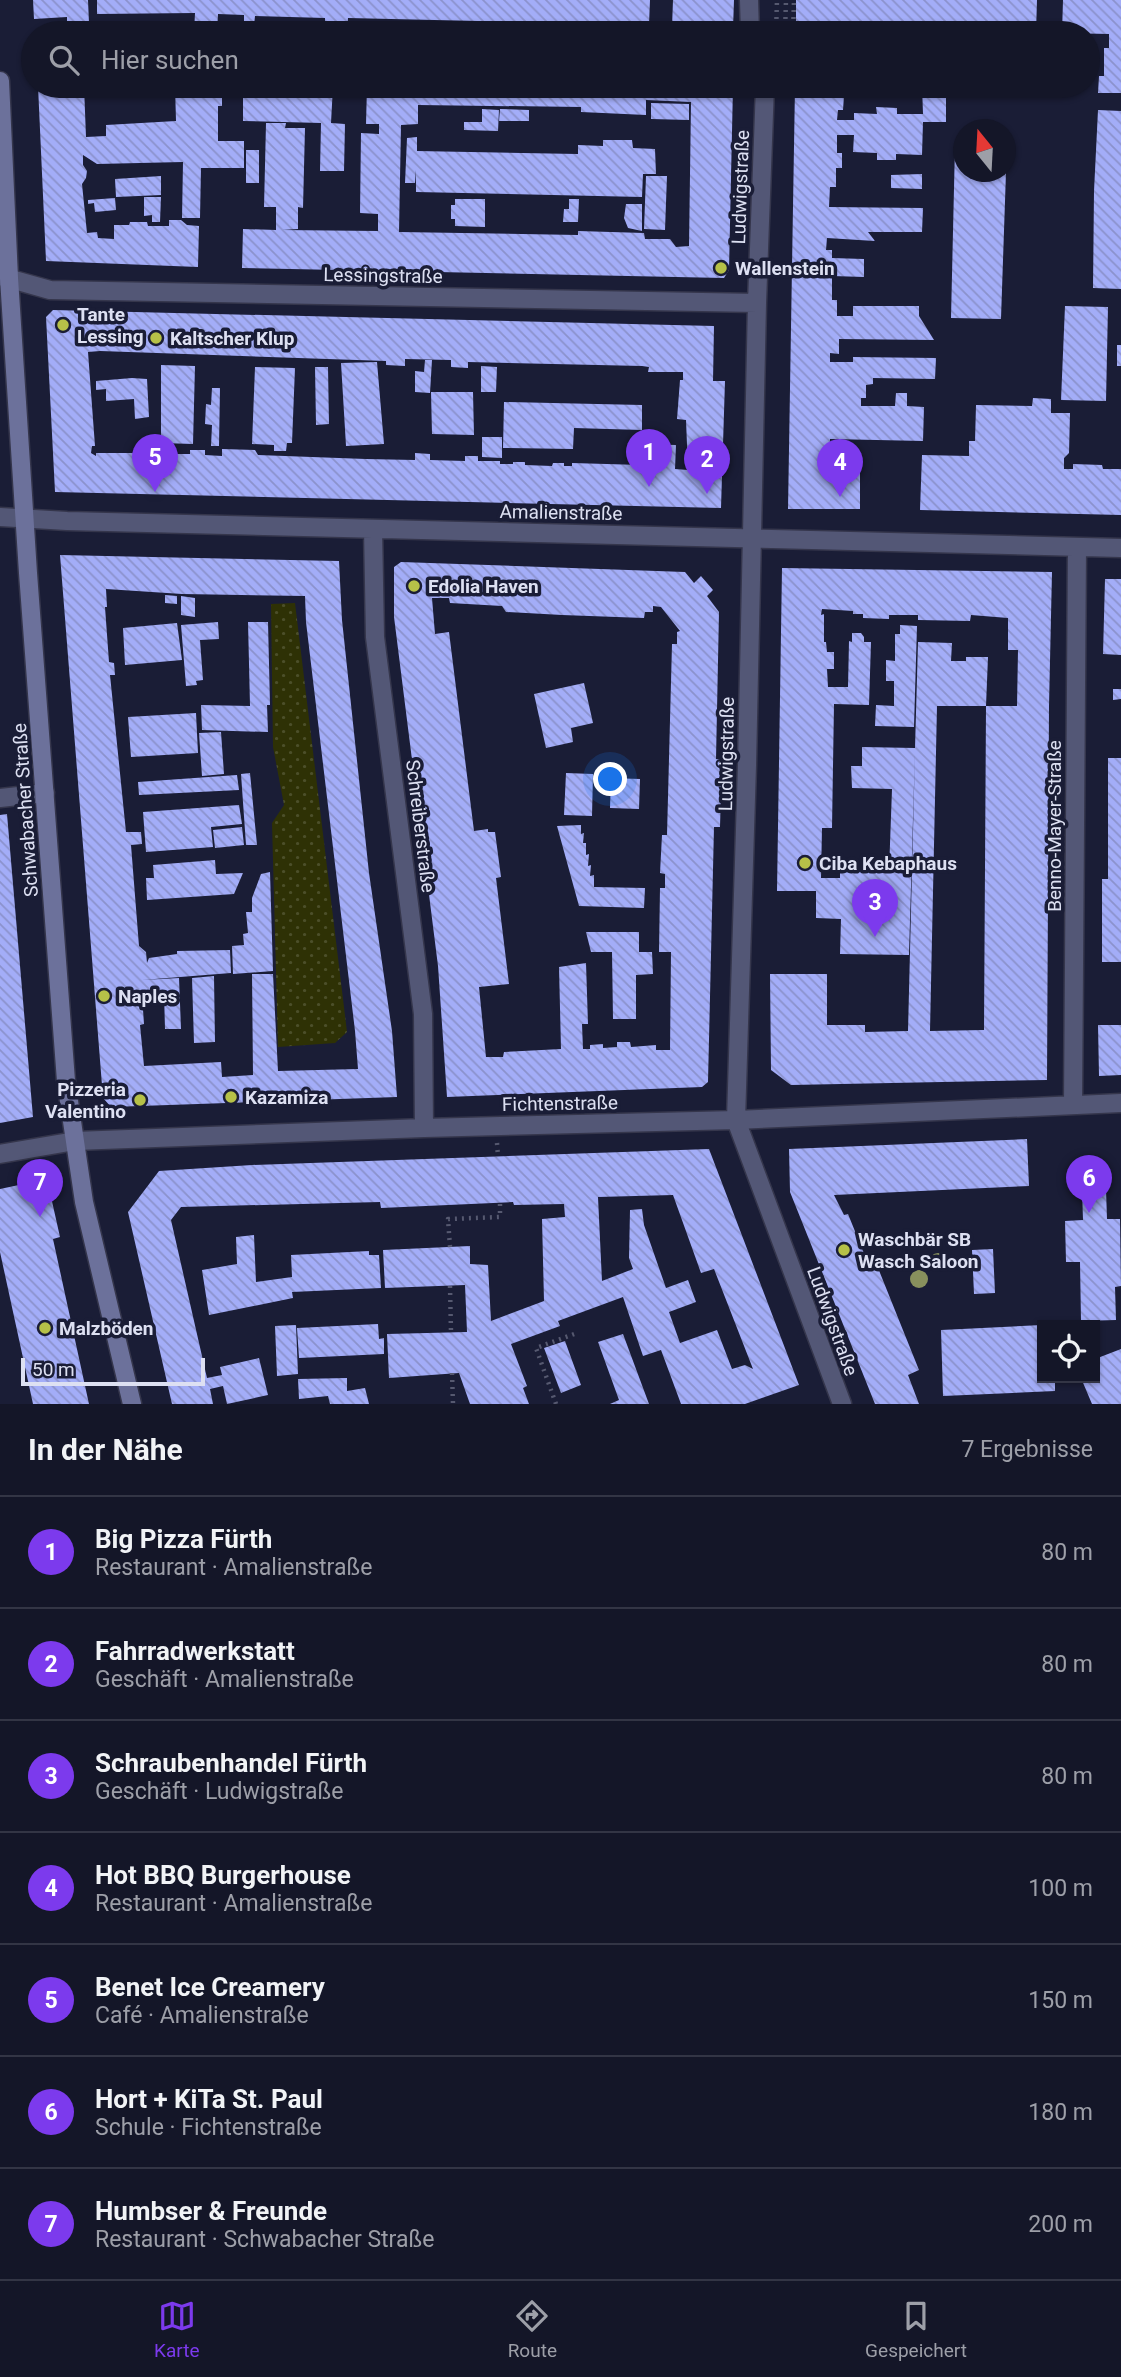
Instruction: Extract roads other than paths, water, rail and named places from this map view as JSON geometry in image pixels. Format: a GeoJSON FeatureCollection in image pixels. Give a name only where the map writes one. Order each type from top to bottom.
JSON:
{"type":"FeatureCollection","features":[{"type":"Feature","properties":{"kind":"main road","name":"Schwabacher Straße"},"geometry":{"type":"LineString","coordinates":[[0,80],[5,277],[64,1062],[84,1202],[132,1404]]}},
{"type":"Feature","properties":{"kind":"street"},"geometry":{"type":"LineString","coordinates":[[750,0],[750,21]]}},
{"type":"Feature","properties":{"kind":"street","name":"Ludwigstraße"},"geometry":{"type":"LineString","coordinates":[[765,98],[736,1120],[838,1403]]}},
{"type":"Feature","properties":{"kind":"street","name":"Lessingstraße"},"geometry":{"type":"LineString","coordinates":[[5,277],[50,290],[757,303]]}},
{"type":"Feature","properties":{"kind":"street","name":"Amalienstraße"},"geometry":{"type":"LineString","coordinates":[[0,517],[1121,548]]}},
{"type":"Feature","properties":{"kind":"street","name":"Schreiberstraße"},"geometry":{"type":"LineString","coordinates":[[373,529],[375,637],[423,1014],[424,1128]]}},
{"type":"Feature","properties":{"kind":"street","name":"Benno-Mayer-Straße"},"geometry":{"type":"LineString","coordinates":[[1073,1105],[1077,547]]}},
{"type":"Feature","properties":{"kind":"street"},"geometry":{"type":"LineString","coordinates":[[0,798],[45,793]]}},
{"type":"Feature","properties":{"kind":"street","name":"Fichtenstraße"},"geometry":{"type":"LineString","coordinates":[[0,1154],[75,1142],[424,1128],[736,1120],[1121,1103]]}},
{"type":"Feature","properties":{"kind":"place","name":"Wallenstein"},"geometry":{"type":"Point","coordinates":[721,268]}},
{"type":"Feature","properties":{"kind":"place","name":"Tante Lessing"},"geometry":{"type":"Point","coordinates":[63,325]}},
{"type":"Feature","properties":{"kind":"place","name":"Kaltscher Klup"},"geometry":{"type":"Point","coordinates":[156,338]}},
{"type":"Feature","properties":{"kind":"place","name":"Big Pizza Fürth"},"geometry":{"type":"Point","coordinates":[649,487]}},
{"type":"Feature","properties":{"kind":"place","name":"Benet Ice Creamery"},"geometry":{"type":"Point","coordinates":[155,492]}},
{"type":"Feature","properties":{"kind":"place","name":"Fahrradwerkstatt"},"geometry":{"type":"Point","coordinates":[707,494]}},
{"type":"Feature","properties":{"kind":"place","name":"Hot BBQ Burgerhouse"},"geometry":{"type":"Point","coordinates":[840,497]}},
{"type":"Feature","properties":{"kind":"place","name":"Edolia Haven"},"geometry":{"type":"Point","coordinates":[414,586]}},
{"type":"Feature","properties":{"kind":"place","name":"Ciba Kebaphaus"},"geometry":{"type":"Point","coordinates":[805,863]}},
{"type":"Feature","properties":{"kind":"place","name":"Schraubenhandel Fürth"},"geometry":{"type":"Point","coordinates":[875,937]}},
{"type":"Feature","properties":{"kind":"place","name":"Naples"},"geometry":{"type":"Point","coordinates":[104,996]}},
{"type":"Feature","properties":{"kind":"place","name":"Kazamiza"},"geometry":{"type":"Point","coordinates":[231,1097]}},
{"type":"Feature","properties":{"kind":"place","name":"Pizzeria Valentino"},"geometry":{"type":"Point","coordinates":[140,1100]}},
{"type":"Feature","properties":{"kind":"place","name":"Hort + KiTa St. Paul"},"geometry":{"type":"Point","coordinates":[1089,1213]}},
{"type":"Feature","properties":{"kind":"place","name":"Humbser & Freunde"},"geometry":{"type":"Point","coordinates":[40,1217]}},
{"type":"Feature","properties":{"kind":"place","name":"Waschbär SB Wasch Saloon"},"geometry":{"type":"Point","coordinates":[844,1250]}},
{"type":"Feature","properties":{"kind":"place","name":"Malzböden"},"geometry":{"type":"Point","coordinates":[45,1328]}}]}
